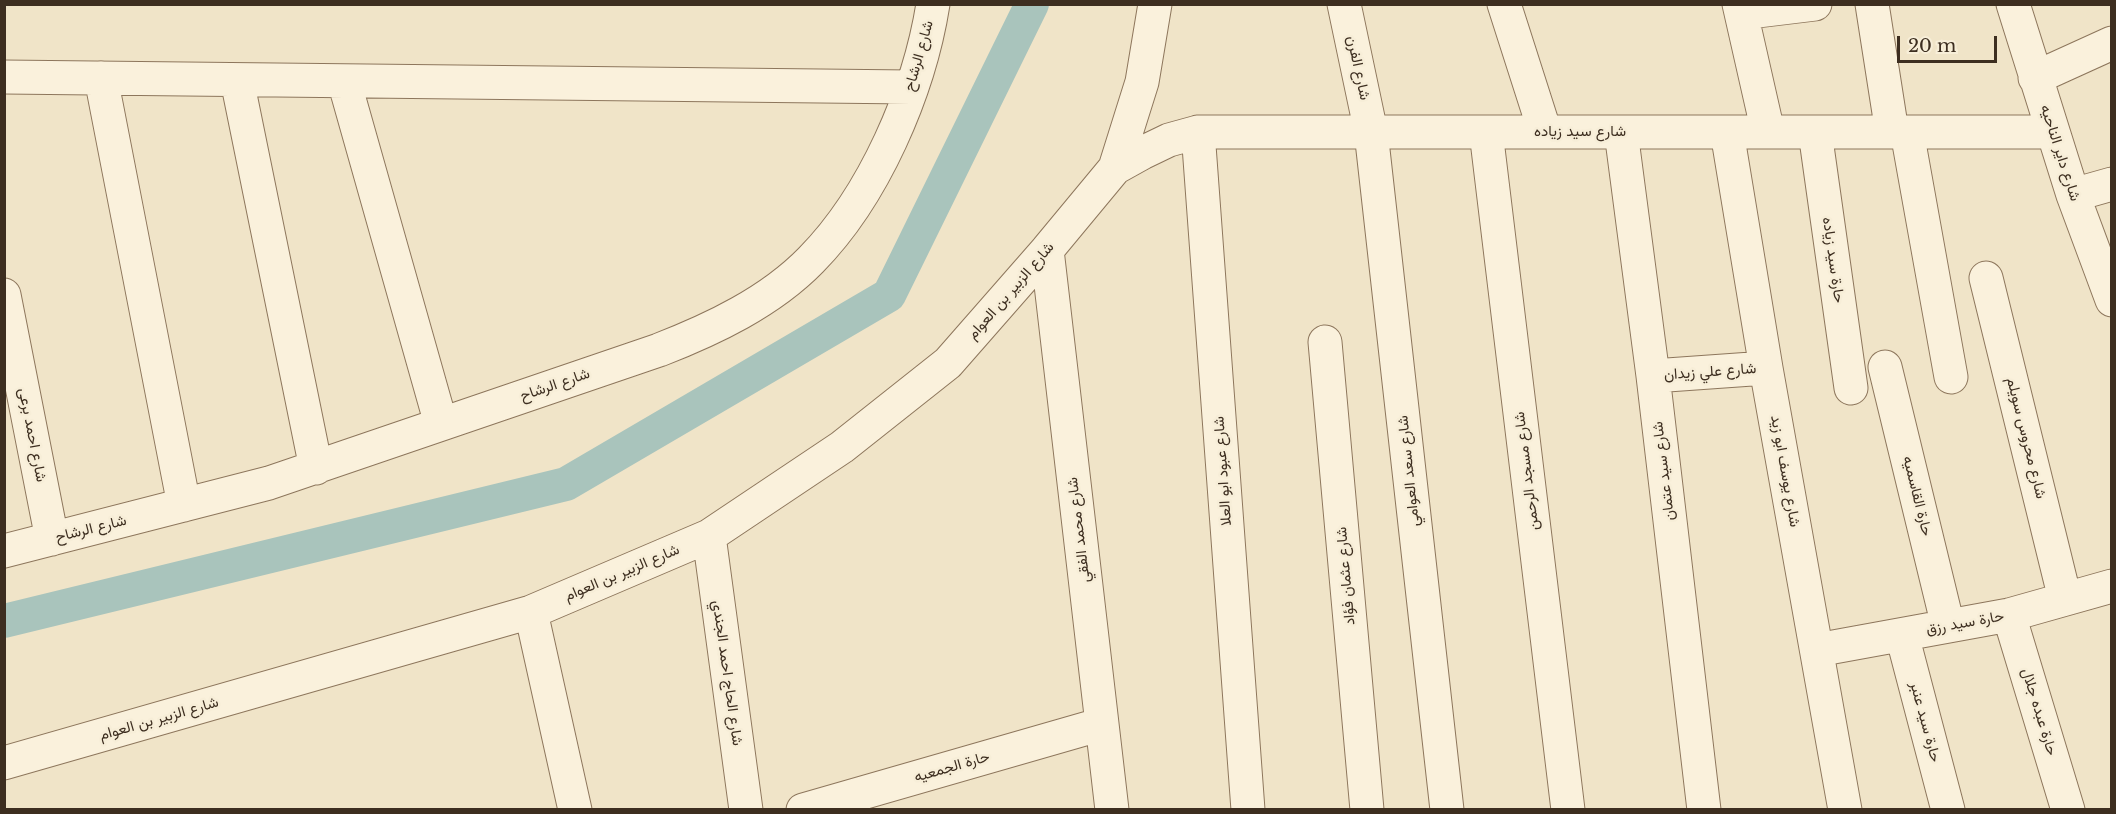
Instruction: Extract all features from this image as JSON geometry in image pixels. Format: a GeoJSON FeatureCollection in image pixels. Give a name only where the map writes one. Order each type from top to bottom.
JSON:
{"type":"FeatureCollection","features":[{"type":"Feature","properties":{"kind":"street","name":"شارع الرشاح"},"geometry":{"type":"LineString","coordinates":[[4,551],[269,483],[315,468],[659,350],[699,334],[774,291],[811,261],[835,233],[872,179],[911,87],[933,4]]}},
{"type":"Feature","properties":{"kind":"street"},"geometry":{"type":"LineString","coordinates":[[1115,168],[1142,82],[1155,4]]}},
{"type":"Feature","properties":{"kind":"street","name":"شارع الفرن"},"geometry":{"type":"LineString","coordinates":[[1344,4],[1371,132]]}},
{"type":"Feature","properties":{"kind":"street"},"geometry":{"type":"LineString","coordinates":[[1504,4],[1545,132]]}},
{"type":"Feature","properties":{"kind":"street"},"geometry":{"type":"LineString","coordinates":[[1768,132],[1740,9],[1815,4]]}},
{"type":"Feature","properties":{"kind":"street"},"geometry":{"type":"LineString","coordinates":[[1872,4],[1951,377]]}},
{"type":"Feature","properties":{"kind":"street","name":"شارع داير الناحيه"},"geometry":{"type":"LineString","coordinates":[[2013,4],[2073,195],[2112,300]]}},
{"type":"Feature","properties":{"kind":"street"},"geometry":{"type":"LineString","coordinates":[[2035,78],[2112,42]]}},
{"type":"Feature","properties":{"kind":"street"},"geometry":{"type":"LineString","coordinates":[[4,77],[911,87]]}},
{"type":"Feature","properties":{"kind":"street"},"geometry":{"type":"LineString","coordinates":[[101,78],[184,505]]}},
{"type":"Feature","properties":{"kind":"street"},"geometry":{"type":"LineString","coordinates":[[237,80],[315,468]]}},
{"type":"Feature","properties":{"kind":"street"},"geometry":{"type":"LineString","coordinates":[[344,81],[441,424]]}},
{"type":"Feature","properties":{"kind":"street","name":"شارع سيد زياده"},"geometry":{"type":"LineString","coordinates":[[1115,168],[1169,140],[1198,132],[2053,132]]}},
{"type":"Feature","properties":{"kind":"street","name":"شارع عبود ابو العلا"},"geometry":{"type":"LineString","coordinates":[[1198,132],[1248,810]]}},
{"type":"Feature","properties":{"kind":"street","name":"شارع سعد العوامي"},"geometry":{"type":"LineString","coordinates":[[1371,132],[1447,810]]}},
{"type":"Feature","properties":{"kind":"street","name":"شارع مسجد الرحمن"},"geometry":{"type":"LineString","coordinates":[[1486,132],[1568,810]]}},
{"type":"Feature","properties":{"kind":"street","name":"شارع سيد عتمان"},"geometry":{"type":"LineString","coordinates":[[1621,132],[1653,376],[1704,810]]}},
{"type":"Feature","properties":{"kind":"street","name":"شارع يوسف ابو زيد"},"geometry":{"type":"LineString","coordinates":[[1727,132],[1766,368],[1845,810]]}},
{"type":"Feature","properties":{"kind":"street","name":"حارة سيد زياده"},"geometry":{"type":"LineString","coordinates":[[1815,132],[1851,388]]}},
{"type":"Feature","properties":{"kind":"street","name":"شارع الزبير بن العوام"},"geometry":{"type":"LineString","coordinates":[[4,763],[531,612],[709,536],[842,447],[948,363],[1115,168]]}},
{"type":"Feature","properties":{"kind":"street"},"geometry":{"type":"LineString","coordinates":[[2073,195],[2112,184]]}},
{"type":"Feature","properties":{"kind":"street","name":"شارع محمد الفقي"},"geometry":{"type":"LineString","coordinates":[[1047,250],[1112,810]]}},
{"type":"Feature","properties":{"kind":"street","name":"شارع محروس سويلم"},"geometry":{"type":"LineString","coordinates":[[1986,278],[2065,599]]}},
{"type":"Feature","properties":{"kind":"street","name":"شارع احمد برعى"},"geometry":{"type":"LineString","coordinates":[[4,295],[52,539]]}},
{"type":"Feature","properties":{"kind":"street","name":"شارع عثمان فؤاد"},"geometry":{"type":"LineString","coordinates":[[1325,342],[1367,810]]}},
{"type":"Feature","properties":{"kind":"street","name":"حارة القاسميه"},"geometry":{"type":"LineString","coordinates":[[1885,367],[1948,626]]}},
{"type":"Feature","properties":{"kind":"street","name":"شارع علي زيدان"},"geometry":{"type":"LineString","coordinates":[[1653,376],[1766,368]]}},
{"type":"Feature","properties":{"kind":"street","name":"شارع الحاج احمد الجندي"},"geometry":{"type":"LineString","coordinates":[[709,536],[746,810]]}},
{"type":"Feature","properties":{"kind":"street","name":"حارة سيد رزق"},"geometry":{"type":"LineString","coordinates":[[1816,650],[2009,615],[2112,586]]}},
{"type":"Feature","properties":{"kind":"street"},"geometry":{"type":"LineString","coordinates":[[531,612],[575,810]]}},
{"type":"Feature","properties":{"kind":"street","name":"حارة عبده جلال"},"geometry":{"type":"LineString","coordinates":[[2009,615],[2068,810]]}},
{"type":"Feature","properties":{"kind":"street","name":"حارة سيد عنبر"},"geometry":{"type":"LineString","coordinates":[[1902,635],[1948,810]]}},
{"type":"Feature","properties":{"kind":"street","name":"حارة الجمعيه"},"geometry":{"type":"LineString","coordinates":[[803,810],[1102,724]]}},
{"type":"Feature","properties":{"kind":"waterway"},"geometry":{"type":"LineString","coordinates":[[4,621],[566,484],[889,295],[1032,4]]}}]}
